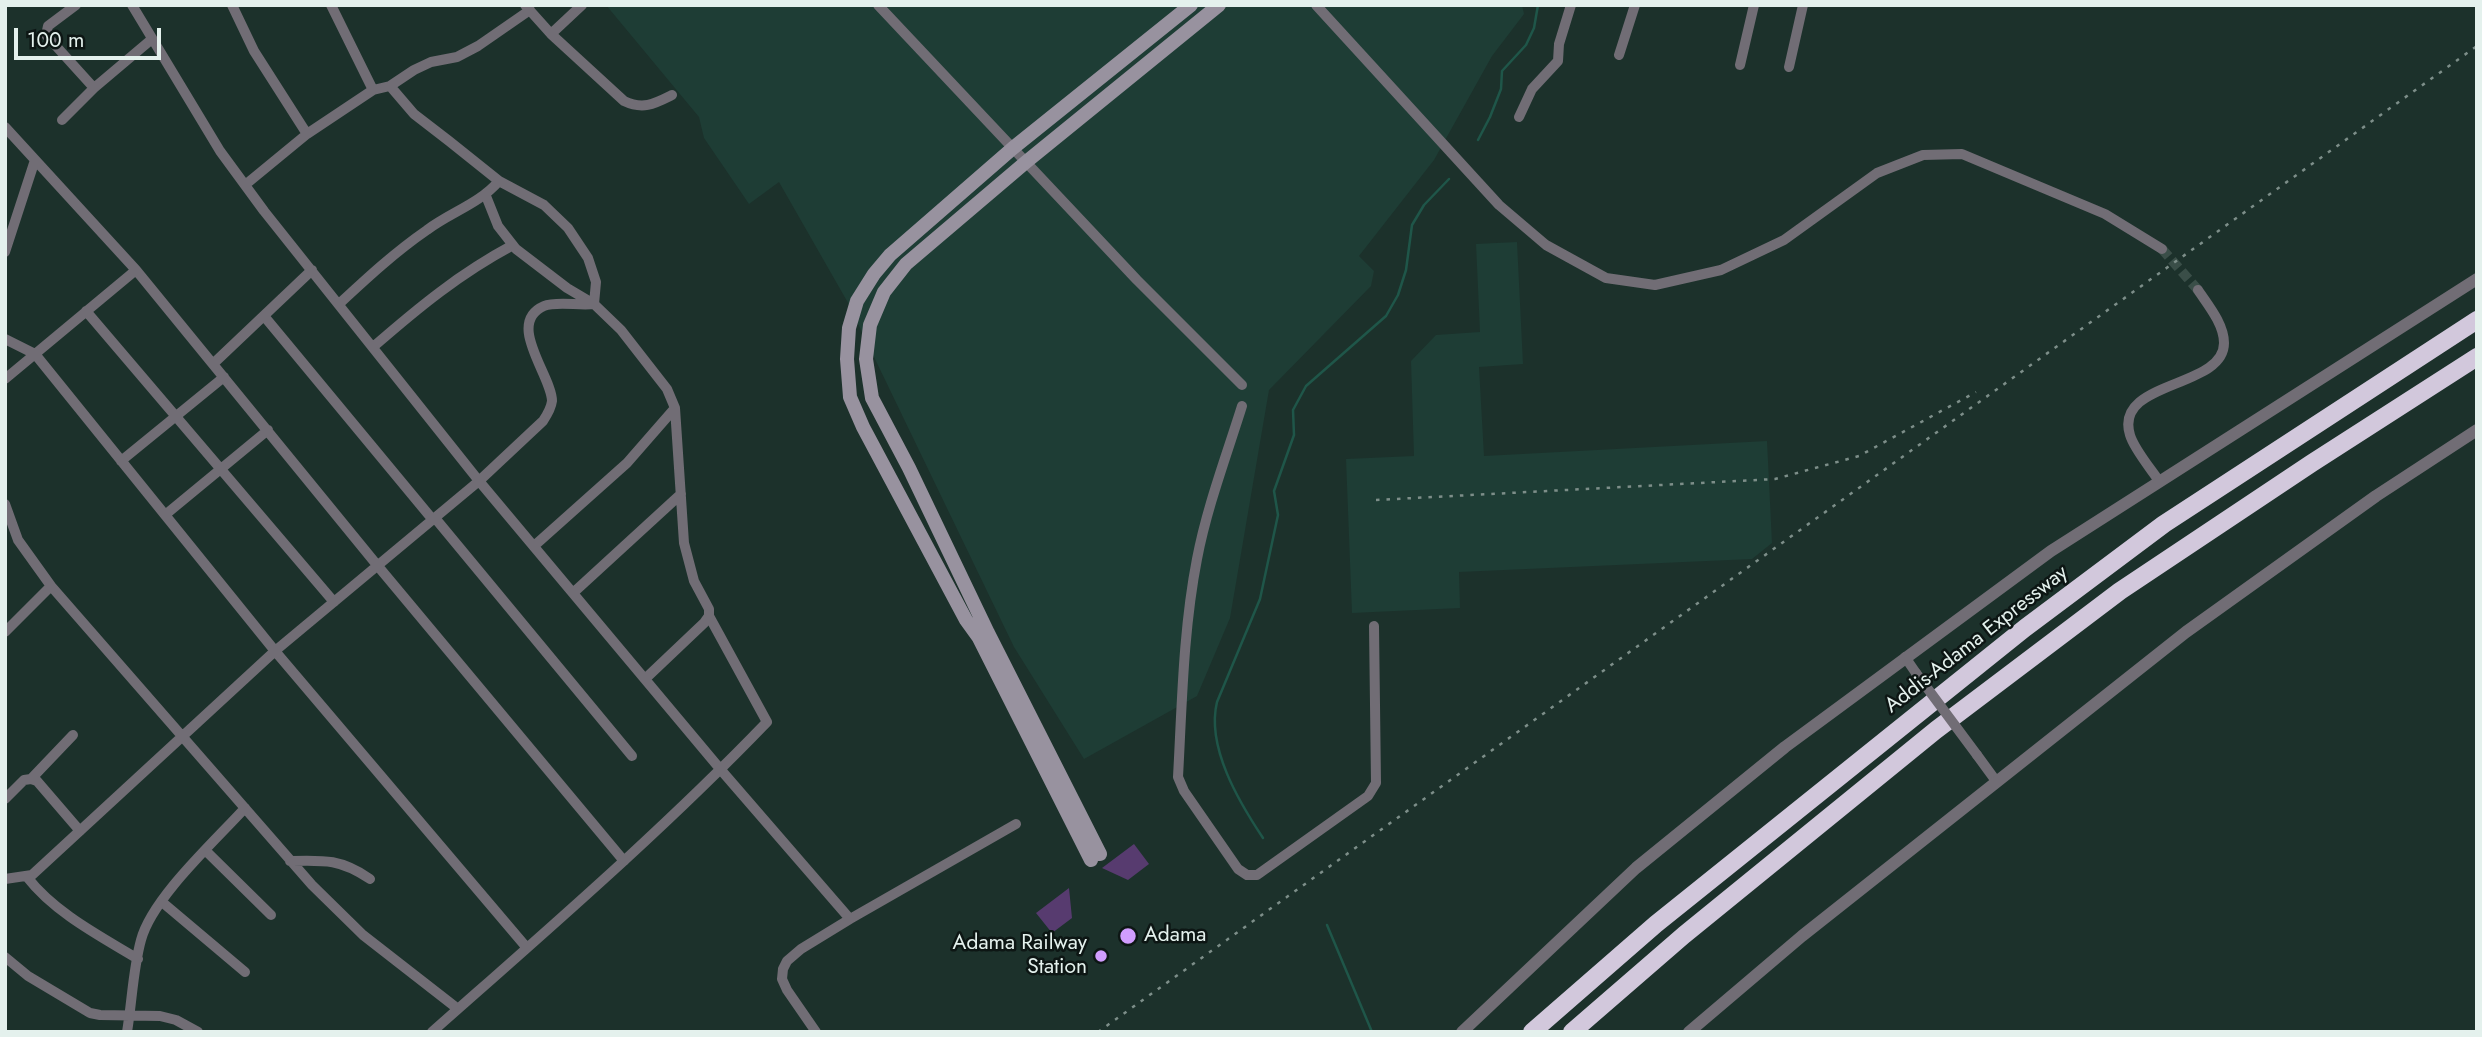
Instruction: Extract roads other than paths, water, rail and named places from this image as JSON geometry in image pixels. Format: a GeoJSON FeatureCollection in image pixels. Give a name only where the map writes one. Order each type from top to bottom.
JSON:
{"type":"FeatureCollection","features":[{"type":"Feature","properties":{"kind":"highway","name":"Addis-Adama Expressway"},"geometry":{"type":"LineString","coordinates":[[1532,1032],[1656,924],[2025,628],[2164,524],[2477,320]]}},
{"type":"Feature","properties":{"kind":"highway"},"geometry":{"type":"LineString","coordinates":[[1572,1032],[1684,936],[1936,730],[2109,599],[2312,463],[2477,358]]}},
{"type":"Feature","properties":{"kind":"main road"},"geometry":{"type":"LineString","coordinates":[[1191,5],[1013,148],[890,255],[857,301],[849,328],[847,359],[850,397],[953,596],[979,638],[1095,857],[988,634],[981,614],[872,398],[866,359],[870,325],[884,292],[906,264],[1219,5]]}},
{"type":"Feature","properties":{"kind":"street"},"geometry":{"type":"LineString","coordinates":[[76,5],[48,26],[46,35],[94,88]]}},
{"type":"Feature","properties":{"kind":"street"},"geometry":{"type":"LineString","coordinates":[[132,5],[189,101],[245,185],[480,481],[721,770],[850,919]]}},
{"type":"Feature","properties":{"kind":"street"},"geometry":{"type":"LineString","coordinates":[[232,5],[261,62],[307,134]]}},
{"type":"Feature","properties":{"kind":"street"},"geometry":{"type":"LineString","coordinates":[[331,5],[373,90]]}},
{"type":"Feature","properties":{"kind":"street"},"geometry":{"type":"LineString","coordinates":[[551,34],[582,5]]}},
{"type":"Feature","properties":{"kind":"street"},"geometry":{"type":"LineString","coordinates":[[878,5],[1137,280],[1242,385]]}},
{"type":"Feature","properties":{"kind":"street"},"geometry":{"type":"LineString","coordinates":[[1316,5],[1488,193],[1546,245],[1606,278],[1655,285],[1721,270],[1784,240],[1877,173],[1923,155],[1962,154],[2105,214],[2162,248]]}},
{"type":"Feature","properties":{"kind":"street"},"geometry":{"type":"LineString","coordinates":[[1519,117],[1532,89],[1558,61],[1559,44],[1571,5]]}},
{"type":"Feature","properties":{"kind":"street"},"geometry":{"type":"LineString","coordinates":[[1619,55],[1635,5]]}},
{"type":"Feature","properties":{"kind":"street"},"geometry":{"type":"LineString","coordinates":[[1740,65],[1754,5]]}},
{"type":"Feature","properties":{"kind":"street"},"geometry":{"type":"LineString","coordinates":[[1789,67],[1803,5]]}},
{"type":"Feature","properties":{"kind":"street"},"geometry":{"type":"LineString","coordinates":[[245,185],[307,134],[373,90],[390,86],[431,62],[457,57],[478,46],[527,8],[551,34],[624,101],[645,107],[672,95]]}},
{"type":"Feature","properties":{"kind":"street"},"geometry":{"type":"LineString","coordinates":[[62,120],[94,88],[152,39]]}},
{"type":"Feature","properties":{"kind":"street"},"geometry":{"type":"LineString","coordinates":[[390,86],[414,114],[499,181],[544,205],[568,228],[588,258],[596,282],[594,304]]}},
{"type":"Feature","properties":{"kind":"street"},"geometry":{"type":"LineString","coordinates":[[5,127],[136,270],[377,565],[624,860]]}},
{"type":"Feature","properties":{"kind":"street"},"geometry":{"type":"LineString","coordinates":[[5,252],[35,160]]}},
{"type":"Feature","properties":{"kind":"street"},"geometry":{"type":"LineString","coordinates":[[339,304],[383,263],[429,228],[486,195],[499,181]]}},
{"type":"Feature","properties":{"kind":"street"},"geometry":{"type":"LineString","coordinates":[[432,1032],[624,860],[721,770],[767,722],[709,616],[709,609],[688,562],[675,408],[667,389],[621,330],[594,304],[534,265],[513,245],[498,226],[486,195]]}},
{"type":"Feature","properties":{"kind":"street"},"geometry":{"type":"LineString","coordinates":[[373,347],[435,294],[475,265],[513,245]]}},
{"type":"Feature","properties":{"kind":"street"},"geometry":{"type":"LineString","coordinates":[[5,379],[136,270]]}},
{"type":"Feature","properties":{"kind":"street"},"geometry":{"type":"LineString","coordinates":[[214,363],[312,270]]}},
{"type":"Feature","properties":{"kind":"street"},"geometry":{"type":"LineString","coordinates":[[1461,1032],[1636,868],[1785,747],[1905,657],[2051,551],[2477,279]]}},
{"type":"Feature","properties":{"kind":"street"},"geometry":{"type":"LineString","coordinates":[[2159,481],[2129,435],[2130,414],[2140,400],[2204,371],[2219,358],[2224,343],[2218,322],[2198,290]]}},
{"type":"Feature","properties":{"kind":"street"},"geometry":{"type":"LineString","coordinates":[[5,880],[32,875],[275,652],[480,481],[543,421],[552,402],[549,384],[535,357],[528,329],[535,313],[545,305],[594,304]]}},
{"type":"Feature","properties":{"kind":"street"},"geometry":{"type":"LineString","coordinates":[[86,311],[334,602]]}},
{"type":"Feature","properties":{"kind":"street"},"geometry":{"type":"LineString","coordinates":[[264,316],[632,756]]}},
{"type":"Feature","properties":{"kind":"street"},"geometry":{"type":"LineString","coordinates":[[5,339],[34,354],[275,652],[527,948]]}},
{"type":"Feature","properties":{"kind":"street"},"geometry":{"type":"LineString","coordinates":[[121,461],[224,377]]}},
{"type":"Feature","properties":{"kind":"street"},"geometry":{"type":"LineString","coordinates":[[1242,406],[1213,491],[1197,560],[1186,645],[1178,777],[1184,791],[1238,869],[1247,875],[1257,874],[1274,863],[1368,796],[1376,783],[1374,626]]}},
{"type":"Feature","properties":{"kind":"street"},"geometry":{"type":"LineString","coordinates":[[534,546],[627,463],[675,408]]}},
{"type":"Feature","properties":{"kind":"street"},"geometry":{"type":"LineString","coordinates":[[165,515],[268,430]]}},
{"type":"Feature","properties":{"kind":"street"},"geometry":{"type":"LineString","coordinates":[[1689,1032],[1802,936],[2186,632],[2376,496],[2477,430]]}},
{"type":"Feature","properties":{"kind":"street"},"geometry":{"type":"LineString","coordinates":[[573,593],[681,494]]}},
{"type":"Feature","properties":{"kind":"street"},"geometry":{"type":"LineString","coordinates":[[5,504],[18,540],[51,586],[290,861],[363,935],[458,1009]]}},
{"type":"Feature","properties":{"kind":"street"},"geometry":{"type":"LineString","coordinates":[[5,632],[51,586]]}},
{"type":"Feature","properties":{"kind":"street"},"geometry":{"type":"LineString","coordinates":[[645,679],[709,616]]}},
{"type":"Feature","properties":{"kind":"street"},"geometry":{"type":"LineString","coordinates":[[1905,657],[1996,781]]}},
{"type":"Feature","properties":{"kind":"street"},"geometry":{"type":"LineString","coordinates":[[31,779],[73,735]]}},
{"type":"Feature","properties":{"kind":"street"},"geometry":{"type":"LineString","coordinates":[[5,799],[24,780],[37,781],[80,831]]}},
{"type":"Feature","properties":{"kind":"street"},"geometry":{"type":"LineString","coordinates":[[127,1032],[141,939],[162,902],[245,808]]}},
{"type":"Feature","properties":{"kind":"street"},"geometry":{"type":"LineString","coordinates":[[816,1032],[782,979],[787,961],[850,919],[1016,824]]}},
{"type":"Feature","properties":{"kind":"street"},"geometry":{"type":"LineString","coordinates":[[206,851],[271,915]]}},
{"type":"Feature","properties":{"kind":"street"},"geometry":{"type":"LineString","coordinates":[[290,861],[330,860],[370,879]]}},
{"type":"Feature","properties":{"kind":"street"},"geometry":{"type":"LineString","coordinates":[[27,877],[38,891],[60,909],[138,959]]}},
{"type":"Feature","properties":{"kind":"street"},"geometry":{"type":"LineString","coordinates":[[162,902],[245,972]]}},
{"type":"Feature","properties":{"kind":"street"},"geometry":{"type":"LineString","coordinates":[[5,957],[28,976],[90,1013],[160,1016],[176,1020],[198,1032]]}},
{"type":"Feature","properties":{"kind":"waterway"},"geometry":{"type":"LineString","coordinates":[[1478,140],[1501,89],[1502,71],[1526,45],[1534,28],[1538,5]]}},
{"type":"Feature","properties":{"kind":"waterway"},"geometry":{"type":"LineString","coordinates":[[1263,838],[1227,773],[1220,755],[1215,719],[1217,702],[1260,599],[1278,515],[1274,491],[1294,435],[1293,410],[1306,386],[1386,316],[1398,295],[1406,270],[1412,225],[1424,205],[1449,179]]}},
{"type":"Feature","properties":{"kind":"waterway"},"geometry":{"type":"LineString","coordinates":[[1327,925],[1372,1032]]}},
{"type":"Feature","properties":{"kind":"tunnel"},"geometry":{"type":"LineString","coordinates":[[2162,249],[2198,290]]}},
{"type":"Feature","properties":{"kind":"railway"},"geometry":{"type":"LineString","coordinates":[[1098,1032],[2477,46]]}},
{"type":"Feature","properties":{"kind":"railway"},"geometry":{"type":"LineString","coordinates":[[1376,500],[1775,479],[1859,456],[1976,392]]}},
{"type":"Feature","properties":{"kind":"place","name":"Adama"},"geometry":{"type":"Point","coordinates":[1128,936]}},
{"type":"Feature","properties":{"kind":"place","name":"Adama Railway Station"},"geometry":{"type":"Point","coordinates":[1101,956]}}]}
